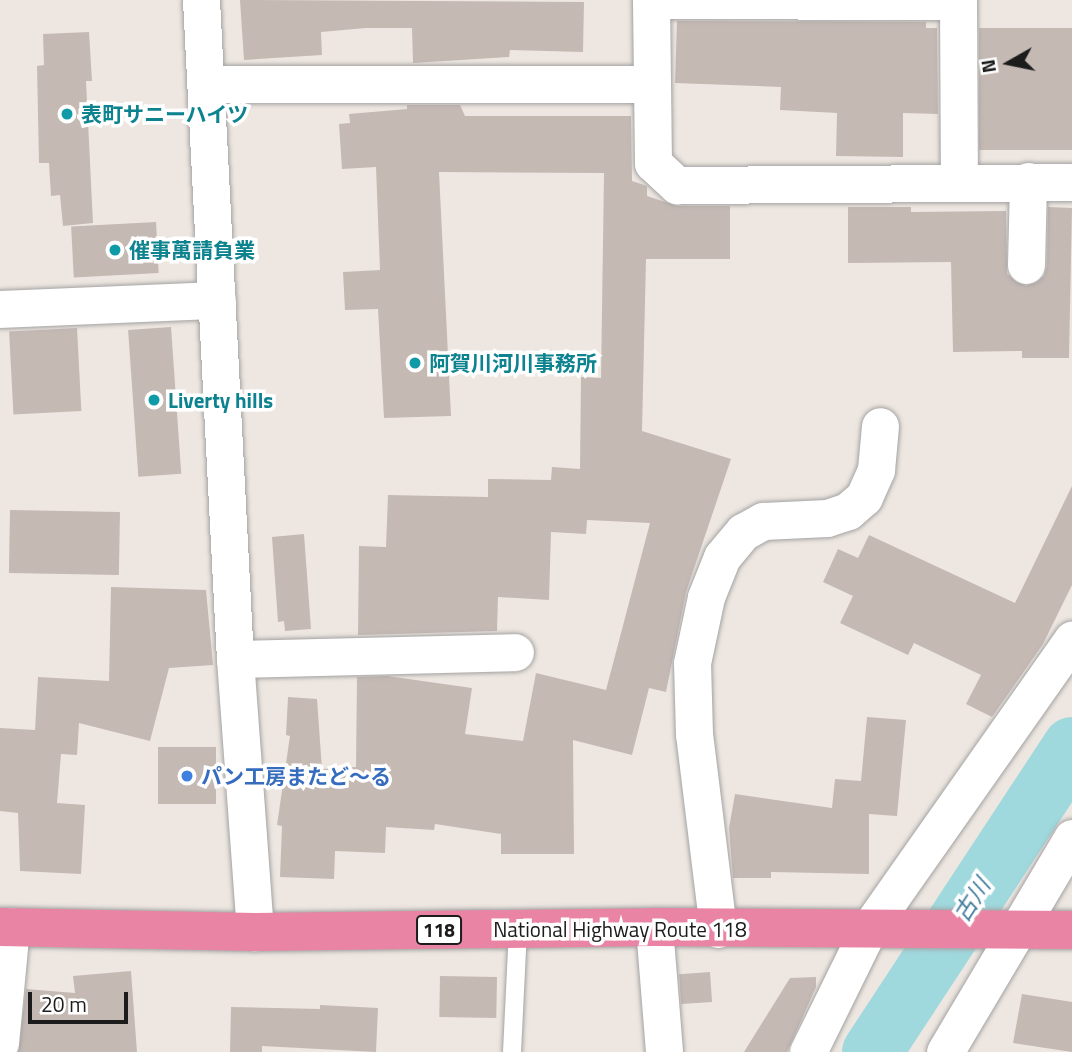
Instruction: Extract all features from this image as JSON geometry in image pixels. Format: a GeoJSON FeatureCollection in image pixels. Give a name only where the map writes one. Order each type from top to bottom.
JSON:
{"type":"FeatureCollection","features":[{"type":"Feature","properties":{"kind":"highway","name":"National Highway Route 118"},"geometry":{"type":"LineString","coordinates":[[5,927],[255,932],[654,927],[1072,929]]}},
{"type":"Feature","properties":{"kind":"street"},"geometry":{"type":"LineString","coordinates":[[201,0],[235,659],[255,932]]}},
{"type":"Feature","properties":{"kind":"street"},"geometry":{"type":"LineString","coordinates":[[959,180],[958,1],[651,0],[653,163],[677,185],[959,180],[1072,182]]}},
{"type":"Feature","properties":{"kind":"street"},"geometry":{"type":"LineString","coordinates":[[206,84],[651,84]]}},
{"type":"Feature","properties":{"kind":"street"},"geometry":{"type":"LineString","coordinates":[[1026,265],[1028,181]]}},
{"type":"Feature","properties":{"kind":"street"},"geometry":{"type":"LineString","coordinates":[[0,309],[217,300]]}},
{"type":"Feature","properties":{"kind":"street"},"geometry":{"type":"LineString","coordinates":[[718,929],[694,734],[692,663],[706,597],[722,557],[743,533],[763,521],[827,518],[848,511],[864,497],[876,470],[880,426]]}},
{"type":"Feature","properties":{"kind":"street"},"geometry":{"type":"LineString","coordinates":[[808,1052],[873,930],[1072,640]]}},
{"type":"Feature","properties":{"kind":"street"},"geometry":{"type":"LineString","coordinates":[[235,659],[515,652]]}},
{"type":"Feature","properties":{"kind":"street"},"geometry":{"type":"LineString","coordinates":[[945,1052],[1012,929],[1072,838]]}},
{"type":"Feature","properties":{"kind":"street"},"geometry":{"type":"LineString","coordinates":[[0,1043],[5,927]]}},
{"type":"Feature","properties":{"kind":"street"},"geometry":{"type":"LineString","coordinates":[[654,927],[664,1052]]}},
{"type":"Feature","properties":{"kind":"lane"},"geometry":{"type":"LineString","coordinates":[[512,1052],[518,929]]}},
{"type":"Feature","properties":{"kind":"building"},"geometry":{"type":"Polygon","coordinates":[[[240,0],[584,2],[583,52],[510,50],[509,57],[413,63],[412,28],[366,28],[321,32],[322,55],[244,60],[240,0]]]}},
{"type":"Feature","properties":{"kind":"building"},"geometry":{"type":"Polygon","coordinates":[[[677,21],[926,22],[926,28],[937,28],[938,114],[903,113],[903,157],[836,156],[837,113],[780,110],[781,87],[675,83],[677,21]]]}},
{"type":"Feature","properties":{"kind":"building"},"geometry":{"type":"Polygon","coordinates":[[[979,28],[1072,28],[1072,150],[979,150],[979,28]]]}},
{"type":"Feature","properties":{"kind":"building","name":"表町サニーハイツ"},"geometry":{"type":"Polygon","coordinates":[[[89,32],[92,81],[86,81],[93,223],[63,226],[60,195],[51,196],[49,163],[39,163],[37,66],[44,65],[43,34],[89,32]]]}},
{"type":"Feature","properties":{"kind":"building"},"geometry":{"type":"Polygon","coordinates":[[[407,105],[460,105],[465,116],[631,116],[632,181],[647,186],[647,196],[677,206],[730,206],[730,259],[646,259],[642,431],[731,459],[686,592],[666,692],[649,688],[632,755],[573,740],[574,854],[501,854],[501,834],[435,824],[434,830],[386,827],[385,853],[335,851],[334,879],[280,877],[282,826],[277,825],[290,736],[286,735],[288,697],[317,699],[322,769],[356,767],[357,677],[387,676],[472,688],[465,734],[523,741],[536,673],[606,690],[650,523],[587,520],[586,534],[551,532],[549,600],[498,597],[497,631],[358,635],[359,546],[386,547],[388,495],[488,497],[488,479],[551,480],[552,467],[580,469],[581,377],[601,378],[604,173],[439,172],[451,416],[384,418],[378,309],[345,310],[343,272],[380,270],[376,167],[342,169],[339,124],[350,123],[349,114],[407,109],[407,105]]]}},
{"type":"Feature","properties":{"kind":"building"},"geometry":{"type":"Polygon","coordinates":[[[848,207],[911,207],[911,212],[1006,211],[1007,274],[1026,286],[1044,276],[1047,266],[1048,207],[1072,208],[1069,358],[1022,358],[1022,351],[953,352],[951,262],[848,263],[848,207]]]}},
{"type":"Feature","properties":{"kind":"building","name":"催事萬請負業"},"geometry":{"type":"Polygon","coordinates":[[[156,222],[159,273],[74,277],[71,226],[156,222]]]}},
{"type":"Feature","properties":{"kind":"building","name":"Liverty hills"},"geometry":{"type":"Polygon","coordinates":[[[171,327],[181,474],[138,477],[128,330],[171,327]]]}},
{"type":"Feature","properties":{"kind":"building"},"geometry":{"type":"Polygon","coordinates":[[[77,328],[81,411],[13,414],[9,332],[77,328]]]}},
{"type":"Feature","properties":{"kind":"building"},"geometry":{"type":"Polygon","coordinates":[[[1072,486],[1072,585],[1043,644],[992,717],[966,704],[981,675],[914,643],[908,655],[840,623],[853,596],[823,582],[838,549],[858,558],[869,535],[1015,603],[1072,486]]]}},
{"type":"Feature","properties":{"kind":"building"},"geometry":{"type":"Polygon","coordinates":[[[10,510],[120,512],[119,575],[9,573],[10,510]]]}},
{"type":"Feature","properties":{"kind":"building"},"geometry":{"type":"Polygon","coordinates":[[[304,534],[311,629],[285,631],[284,621],[278,622],[272,537],[304,534]]]}},
{"type":"Feature","properties":{"kind":"building"},"geometry":{"type":"Polygon","coordinates":[[[111,587],[206,590],[213,665],[169,668],[150,741],[79,723],[77,755],[61,754],[57,803],[85,805],[81,874],[20,871],[18,813],[0,811],[0,728],[35,730],[38,677],[109,681],[111,587]]]}},
{"type":"Feature","properties":{"kind":"building"},"geometry":{"type":"Polygon","coordinates":[[[867,717],[906,720],[897,816],[869,814],[869,874],[771,872],[771,878],[733,878],[729,828],[735,794],[832,808],[835,779],[861,781],[867,717]]]}},
{"type":"Feature","properties":{"kind":"building","name":"パン工房またど～る"},"geometry":{"type":"Polygon","coordinates":[[[158,747],[216,747],[216,804],[158,804],[158,747]]]}},
{"type":"Feature","properties":{"kind":"building"},"geometry":{"type":"Polygon","coordinates":[[[131,971],[137,1052],[18,1052],[26,989],[75,993],[73,976],[131,971]]]}},
{"type":"Feature","properties":{"kind":"building"},"geometry":{"type":"Polygon","coordinates":[[[710,972],[712,1002],[681,1004],[679,974],[710,972]]]}},
{"type":"Feature","properties":{"kind":"building"},"geometry":{"type":"Polygon","coordinates":[[[440,976],[497,977],[496,1018],[439,1017],[440,976]]]}},
{"type":"Feature","properties":{"kind":"building"},"geometry":{"type":"Polygon","coordinates":[[[816,977],[816,987],[787,1052],[744,1052],[790,978],[816,977]]]}},
{"type":"Feature","properties":{"kind":"building"},"geometry":{"type":"Polygon","coordinates":[[[1022,994],[1072,1002],[1072,1052],[1013,1043],[1022,994]]]}},
{"type":"Feature","properties":{"kind":"building"},"geometry":{"type":"Polygon","coordinates":[[[320,1005],[378,1008],[376,1052],[262,1046],[262,1052],[230,1052],[231,1007],[320,1009],[320,1005]]]}},
{"type":"Feature","properties":{"kind":"waterway","name":"古川"},"geometry":{"type":"LineString","coordinates":[[872,1052],[1072,747]]}},
{"type":"Feature","properties":{"kind":"place","name":"表町サニーハイツ"},"geometry":{"type":"Point","coordinates":[67,114]}},
{"type":"Feature","properties":{"kind":"place","name":"催事萬請負業"},"geometry":{"type":"Point","coordinates":[115,250]}},
{"type":"Feature","properties":{"kind":"place","name":"阿賀川河川事務所"},"geometry":{"type":"Point","coordinates":[415,363]}},
{"type":"Feature","properties":{"kind":"place","name":"Liverty hills"},"geometry":{"type":"Point","coordinates":[154,400]}},
{"type":"Feature","properties":{"kind":"place","name":"パン工房またど～る"},"geometry":{"type":"Point","coordinates":[187,776]}}]}
